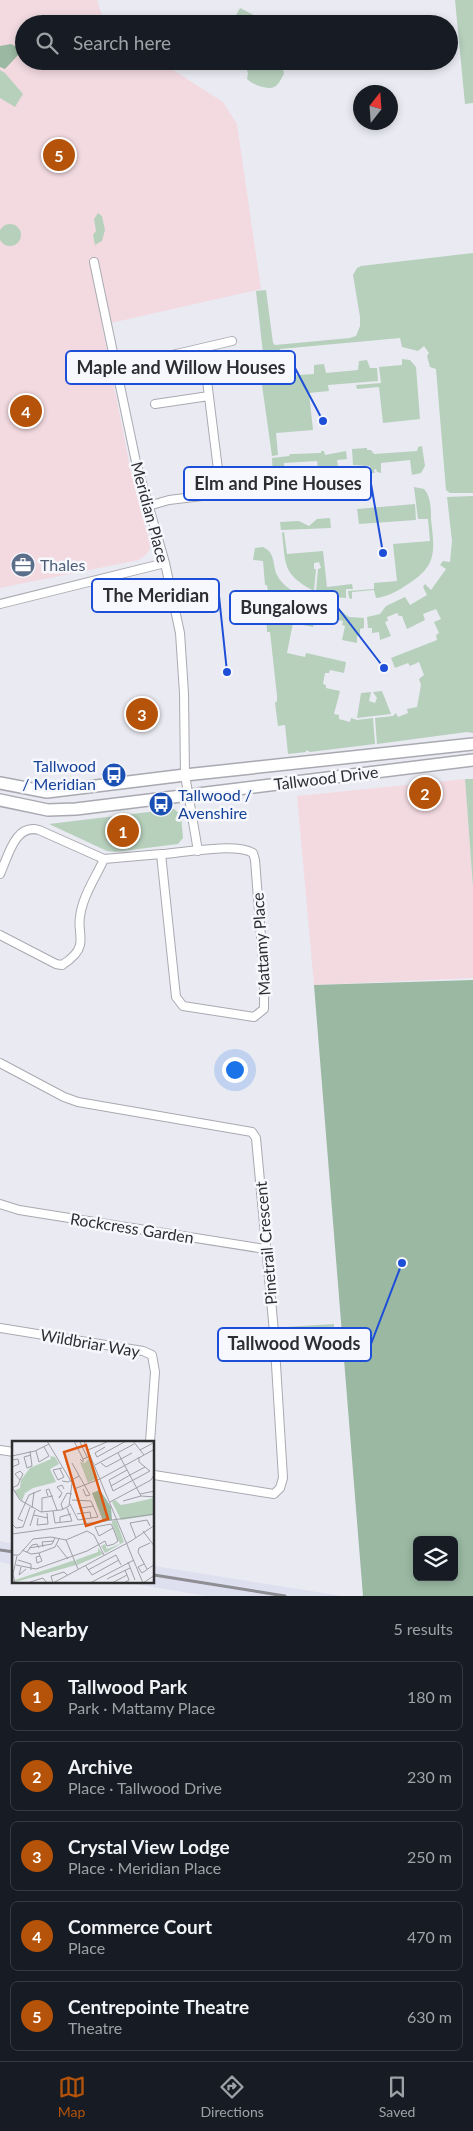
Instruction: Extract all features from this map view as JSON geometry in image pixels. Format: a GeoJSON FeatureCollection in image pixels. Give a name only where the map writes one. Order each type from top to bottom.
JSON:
{"type":"FeatureCollection","features":[{"type":"Feature","properties":{"kind":"street","name":"Meridian Place"},"geometry":{"type":"LineString","coordinates":[[94,262],[136,462],[164,563],[180,633],[184,693],[185,775],[198,851]]}},
{"type":"Feature","properties":{"kind":"street"},"geometry":{"type":"LineString","coordinates":[[116,368],[232,341]]}},
{"type":"Feature","properties":{"kind":"street"},"geometry":{"type":"LineString","coordinates":[[203,348],[221,494]]}},
{"type":"Feature","properties":{"kind":"street"},"geometry":{"type":"LineString","coordinates":[[154,404],[209,396]]}},
{"type":"Feature","properties":{"kind":"street"},"geometry":{"type":"LineString","coordinates":[[148,506],[169,500],[259,489]]}},
{"type":"Feature","properties":{"kind":"street"},"geometry":{"type":"LineString","coordinates":[[0,604],[164,563]]}},
{"type":"Feature","properties":{"kind":"street","name":"Tallwood Drive"},"geometry":{"type":"LineString","coordinates":[[0,783],[48,792],[185,775],[473,744]]}},
{"type":"Feature","properties":{"kind":"street","name":"Tallwood Drive"},"geometry":{"type":"LineString","coordinates":[[0,800],[48,810],[76,809],[473,760]]}},
{"type":"Feature","properties":{"kind":"street","name":"Mattamy Place"},"geometry":{"type":"LineString","coordinates":[[0,874],[20,832],[28,829],[39,830],[104,859],[161,854],[238,848],[246,849],[253,853],[255,860],[265,1002],[264,1009],[254,1017],[183,1006],[176,997],[161,854]]}},
{"type":"Feature","properties":{"kind":"street"},"geometry":{"type":"LineString","coordinates":[[0,935],[56,964],[62,965],[67,962],[77,952],[80,944],[78,931],[81,910],[104,859]]}},
{"type":"Feature","properties":{"kind":"street","name":"Pinetrail Crescent"},"geometry":{"type":"LineString","coordinates":[[0,1064],[64,1097],[78,1102],[252,1132],[258,1146],[265,1249],[274,1332],[283,1478],[280,1488],[274,1494],[155,1475]]}},
{"type":"Feature","properties":{"kind":"street","name":"Rockcress Garden"},"geometry":{"type":"LineString","coordinates":[[0,1204],[19,1210],[265,1249]]}},
{"type":"Feature","properties":{"kind":"street","name":"Wildbriar Way"},"geometry":{"type":"LineString","coordinates":[[0,1328],[143,1351],[152,1355],[155,1372],[150,1441]]}},
{"type":"Feature","properties":{"kind":"shaded area"},"geometry":{"type":"Polygon","coordinates":[[[0,0],[97,0],[102,15],[15,15],[15,70],[173,70],[223,102],[237,124],[261,289],[102,325],[131,472],[151,546],[147,554],[139,560],[0,588],[0,0]]]}},
{"type":"Feature","properties":{"kind":"shaded area"},"geometry":{"type":"Polygon","coordinates":[[[465,779],[473,887],[473,978],[314,985],[297,796],[465,779]]]}},
{"type":"Feature","properties":{"kind":"shaded area"},"geometry":{"type":"Polygon","coordinates":[[[0,1541],[12,1544],[12,1565],[0,1562],[0,1541]]]}},
{"type":"Feature","properties":{"kind":"shaded area"},"geometry":{"type":"Polygon","coordinates":[[[155,1566],[342,1596],[207,1596],[134,1584],[155,1584],[155,1566]]]}},
{"type":"Feature","properties":{"kind":"green space"},"geometry":{"type":"Polygon","coordinates":[[[455,0],[473,0],[473,103],[465,104],[458,15],[456,15],[455,0]]]}},
{"type":"Feature","properties":{"kind":"green space"},"geometry":{"type":"Polygon","coordinates":[[[240,8],[254,15],[236,15],[240,8]]]}},
{"type":"Feature","properties":{"kind":"green space"},"geometry":{"type":"Polygon","coordinates":[[[11,44],[15,46],[15,58],[5,69],[0,67],[0,46],[11,44]]]}},
{"type":"Feature","properties":{"kind":"green space"},"geometry":{"type":"Polygon","coordinates":[[[0,70],[5,73],[23,94],[15,107],[0,98],[0,70]]]}},
{"type":"Feature","properties":{"kind":"green space"},"geometry":{"type":"Polygon","coordinates":[[[247,70],[283,70],[284,74],[278,84],[271,88],[253,83],[247,79],[247,70]]]}},
{"type":"Feature","properties":{"kind":"green space"},"geometry":{"type":"Polygon","coordinates":[[[98,213],[102,216],[105,230],[102,241],[95,245],[93,235],[96,231],[94,219],[98,213]]]}},
{"type":"Feature","properties":{"kind":"green space"},"geometry":{"type":"Polygon","coordinates":[[[10,224],[18,227],[21,235],[18,243],[10,246],[2,243],[-1,235],[2,227],[10,224]]]}},
{"type":"Feature","properties":{"kind":"green space"},"geometry":{"type":"Polygon","coordinates":[[[473,253],[473,493],[450,493],[446,490],[436,369],[430,367],[427,356],[429,353],[424,346],[418,351],[402,347],[400,338],[280,349],[280,358],[273,359],[263,353],[256,291],[266,290],[273,343],[275,345],[350,338],[356,336],[360,326],[353,275],[357,268],[473,253]]]}},
{"type":"Feature","properties":{"kind":"green space"},"geometry":{"type":"Polygon","coordinates":[[[402,359],[410,360],[416,367],[420,419],[383,423],[379,387],[357,389],[356,385],[381,383],[379,367],[402,365],[402,359]]]}},
{"type":"Feature","properties":{"kind":"green space"},"geometry":{"type":"Polygon","coordinates":[[[367,360],[370,368],[377,368],[378,381],[328,385],[329,391],[309,393],[313,430],[276,433],[278,455],[272,456],[262,385],[266,375],[281,370],[282,376],[314,374],[314,365],[324,364],[326,373],[358,370],[359,361],[367,360]]]}},
{"type":"Feature","properties":{"kind":"green space"},"geometry":{"type":"Polygon","coordinates":[[[422,446],[425,466],[421,473],[412,475],[410,460],[381,463],[381,473],[377,472],[376,469],[374,470],[375,473],[371,473],[370,466],[353,465],[352,449],[367,448],[367,450],[371,450],[374,454],[417,451],[418,447],[422,446]]]}},
{"type":"Feature","properties":{"kind":"green space"},"geometry":{"type":"Polygon","coordinates":[[[321,451],[324,451],[325,455],[346,451],[347,459],[337,460],[338,467],[318,469],[317,461],[284,463],[285,475],[273,475],[272,458],[289,456],[290,454],[321,453],[321,451]]]}},
{"type":"Feature","properties":{"kind":"green space"},"geometry":{"type":"Polygon","coordinates":[[[285,484],[287,492],[321,490],[321,493],[306,499],[287,500],[278,496],[276,487],[285,484]]]}},
{"type":"Feature","properties":{"kind":"green space"},"geometry":{"type":"Polygon","coordinates":[[[414,487],[424,489],[430,503],[433,550],[432,558],[428,565],[415,579],[391,594],[376,598],[374,590],[352,592],[352,599],[349,598],[348,591],[374,589],[374,583],[397,581],[393,544],[430,541],[428,519],[418,519],[414,487]]]}},
{"type":"Feature","properties":{"kind":"green space"},"geometry":{"type":"Polygon","coordinates":[[[473,496],[473,733],[467,732],[377,744],[375,718],[393,716],[396,713],[398,717],[408,713],[407,709],[417,707],[421,685],[419,679],[424,675],[419,662],[410,666],[408,663],[395,668],[391,658],[437,640],[436,635],[439,633],[434,622],[441,619],[436,609],[423,614],[425,620],[407,629],[402,616],[399,616],[397,613],[387,617],[388,621],[385,622],[391,636],[380,640],[379,632],[372,633],[372,628],[368,628],[367,617],[380,614],[386,606],[405,597],[410,605],[427,595],[423,587],[425,584],[431,590],[446,569],[440,565],[443,561],[450,562],[452,541],[447,497],[473,496]]]}},
{"type":"Feature","properties":{"kind":"green space"},"geometry":{"type":"Polygon","coordinates":[[[415,504],[416,520],[359,524],[357,509],[415,504]]]}},
{"type":"Feature","properties":{"kind":"green space"},"geometry":{"type":"Polygon","coordinates":[[[330,518],[331,528],[281,530],[280,522],[299,521],[309,526],[317,519],[330,518]]]}},
{"type":"Feature","properties":{"kind":"green space"},"geometry":{"type":"Polygon","coordinates":[[[284,532],[287,554],[323,551],[327,587],[352,584],[353,589],[346,589],[346,598],[333,597],[316,592],[318,569],[321,568],[319,562],[314,563],[314,569],[316,569],[314,591],[291,574],[285,561],[282,533],[284,532]]]}},
{"type":"Feature","properties":{"kind":"green space"},"geometry":{"type":"Polygon","coordinates":[[[263,547],[272,556],[279,579],[301,598],[297,605],[316,613],[320,606],[340,610],[349,617],[364,618],[364,628],[360,629],[357,643],[342,640],[345,626],[342,625],[343,621],[326,618],[325,622],[315,620],[313,627],[293,623],[287,653],[305,657],[306,653],[346,662],[344,673],[330,670],[329,673],[325,673],[323,684],[326,685],[326,688],[340,691],[334,714],[339,715],[339,719],[350,722],[351,718],[357,720],[373,718],[375,744],[310,752],[306,750],[306,752],[288,754],[285,725],[278,726],[275,703],[277,696],[270,632],[267,632],[266,608],[270,607],[267,585],[265,585],[263,561],[253,560],[255,548],[263,547]]]}},
{"type":"Feature","properties":{"kind":"green space"},"geometry":{"type":"Polygon","coordinates":[[[382,691],[391,714],[357,718],[361,693],[371,692],[369,701],[375,703],[377,698],[373,692],[382,691]]]}},
{"type":"Feature","properties":{"kind":"green space"},"geometry":{"type":"Polygon","coordinates":[[[465,779],[473,779],[473,887],[465,779]]]}},
{"type":"Feature","properties":{"kind":"green space"},"geometry":{"type":"Polygon","coordinates":[[[174,809],[181,815],[183,838],[178,844],[115,852],[107,851],[49,824],[174,809]]]}},
{"type":"Feature","properties":{"kind":"green space"},"geometry":{"type":"Polygon","coordinates":[[[473,980],[473,1596],[363,1596],[314,985],[473,980]]]}},
{"type":"Feature","properties":{"kind":"green space"},"geometry":{"type":"Polygon","coordinates":[[[334,1324],[334,1332],[286,1336],[285,1327],[334,1324]]]}},
{"type":"Feature","properties":{"kind":"railway"},"geometry":{"type":"LineString","coordinates":[[0,1550],[12,1552]]}},
{"type":"Feature","properties":{"kind":"railway"},"geometry":{"type":"LineString","coordinates":[[155,1575],[285,1596]]}},
{"type":"Feature","properties":{"kind":"place","name":"Centrepointe Theatre"},"geometry":{"type":"Point","coordinates":[59,155]}},
{"type":"Feature","properties":{"kind":"place","name":"Commerce Court"},"geometry":{"type":"Point","coordinates":[26,411]}},
{"type":"Feature","properties":{"kind":"place","name":"Maple and Willow Houses"},"geometry":{"type":"Point","coordinates":[323,421]}},
{"type":"Feature","properties":{"kind":"place","name":"Elm and Pine Houses"},"geometry":{"type":"Point","coordinates":[383,553]}},
{"type":"Feature","properties":{"kind":"place","name":"Thales"},"geometry":{"type":"Point","coordinates":[23,565]}},
{"type":"Feature","properties":{"kind":"place","name":"Bungalows"},"geometry":{"type":"Point","coordinates":[384,668]}},
{"type":"Feature","properties":{"kind":"place","name":"The Meridian"},"geometry":{"type":"Point","coordinates":[227,672]}},
{"type":"Feature","properties":{"kind":"place","name":"Crystal View Lodge"},"geometry":{"type":"Point","coordinates":[142,714]}},
{"type":"Feature","properties":{"kind":"place","name":"Tallwood / Meridian"},"geometry":{"type":"Point","coordinates":[114,775]}},
{"type":"Feature","properties":{"kind":"place","name":"Archive"},"geometry":{"type":"Point","coordinates":[425,793]}},
{"type":"Feature","properties":{"kind":"place","name":"Tallwood / Avenshire"},"geometry":{"type":"Point","coordinates":[161,804]}},
{"type":"Feature","properties":{"kind":"place","name":"Tallwood Park"},"geometry":{"type":"Point","coordinates":[123,831]}},
{"type":"Feature","properties":{"kind":"place","name":"Tallwood Woods"},"geometry":{"type":"Point","coordinates":[402,1263]}}]}
